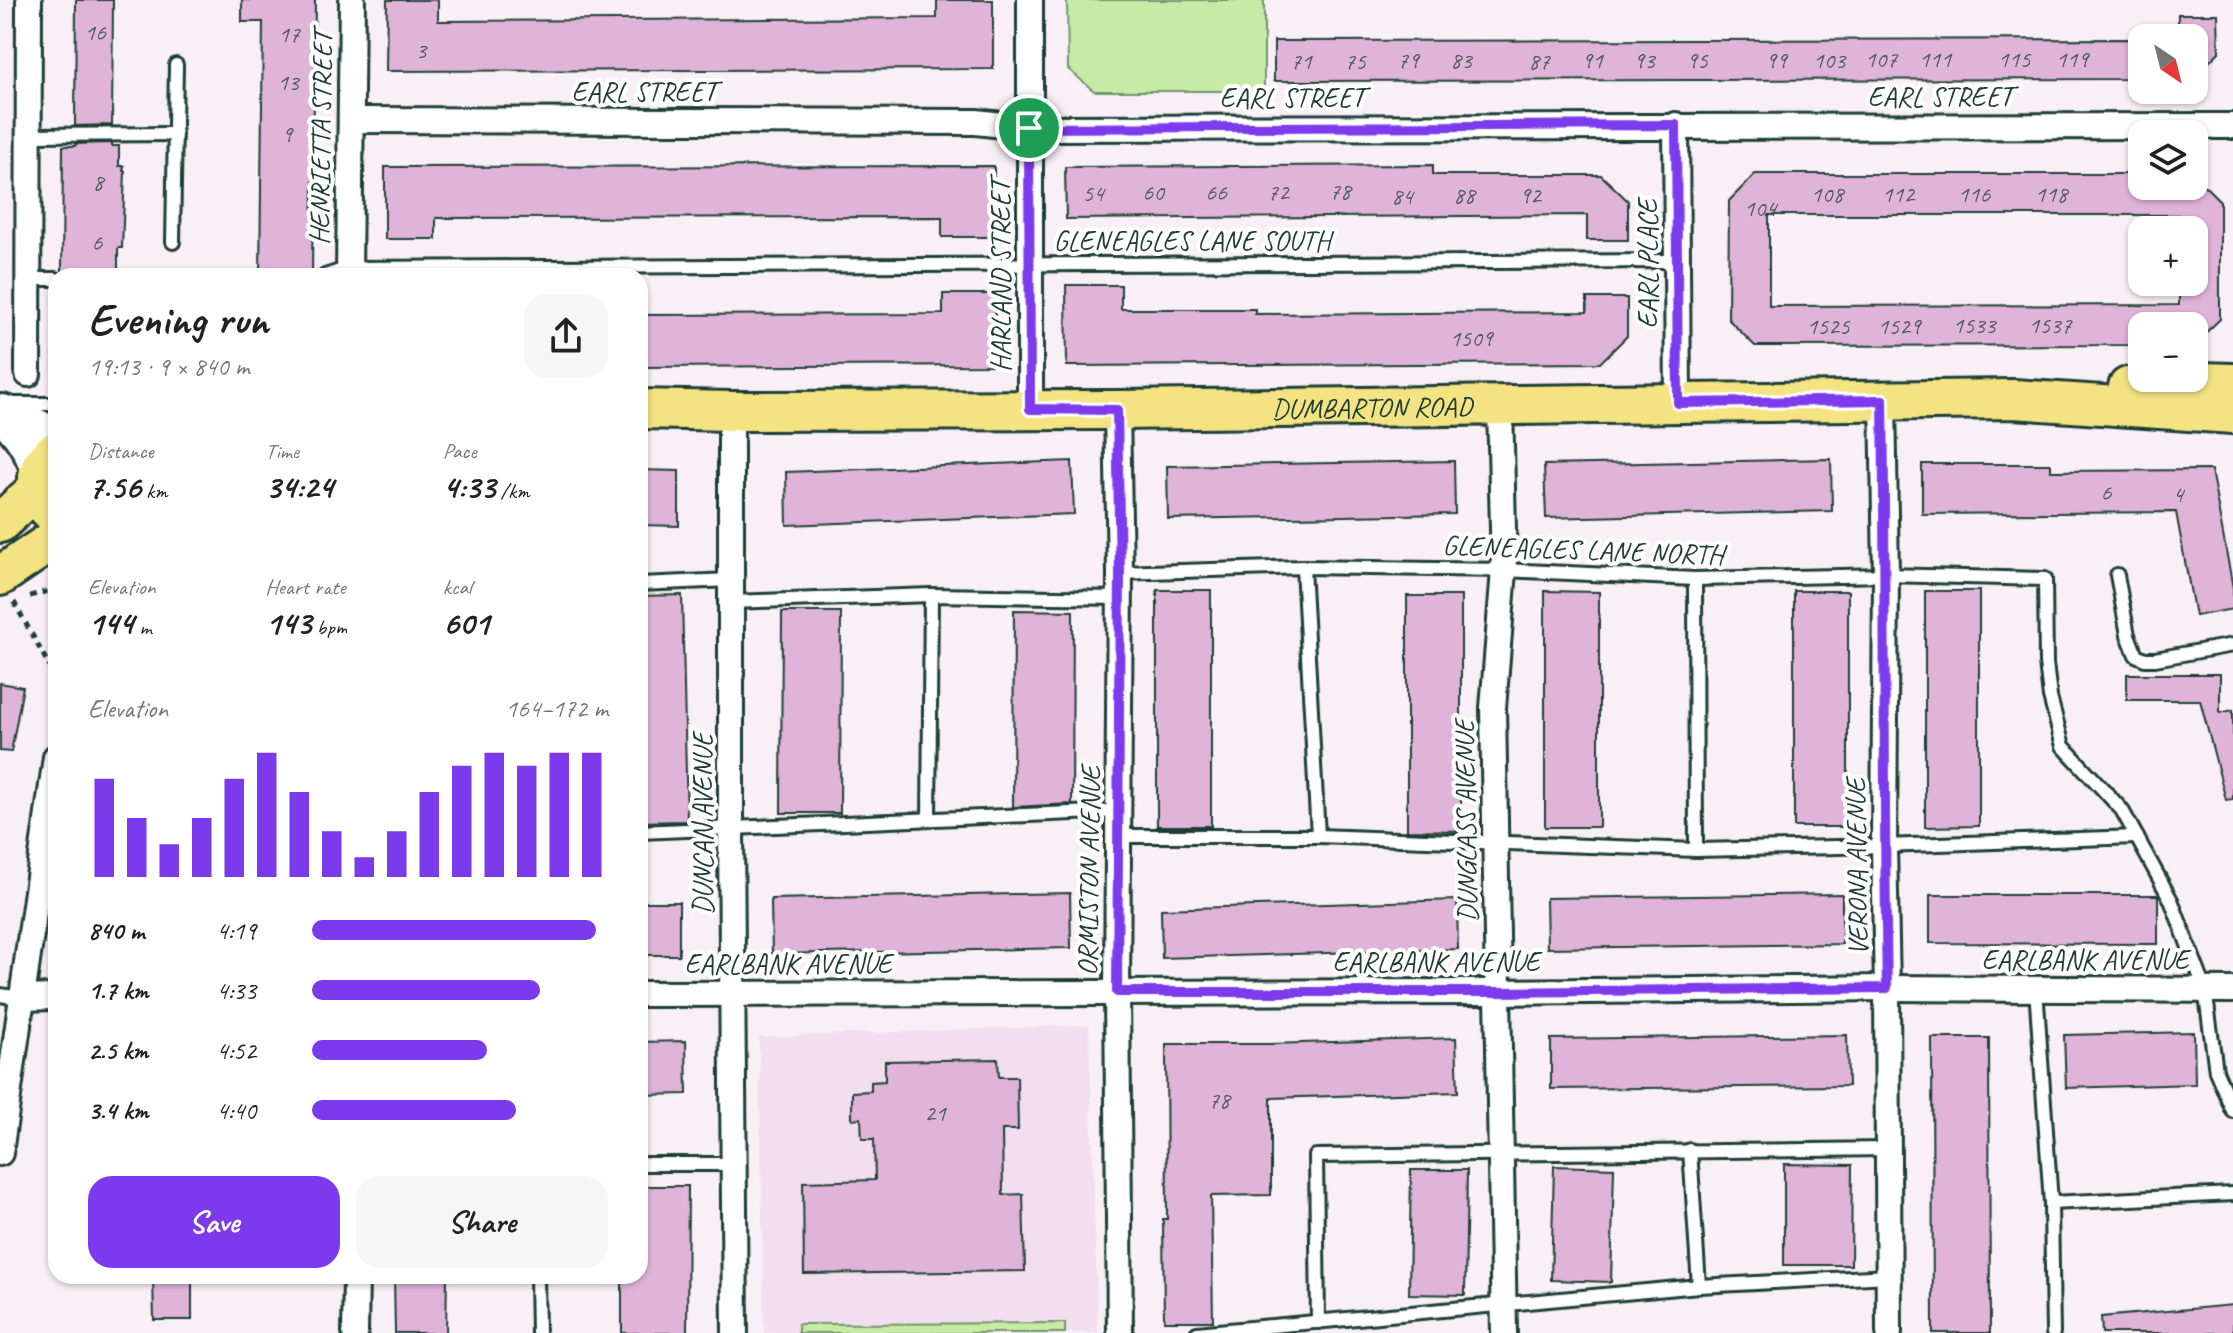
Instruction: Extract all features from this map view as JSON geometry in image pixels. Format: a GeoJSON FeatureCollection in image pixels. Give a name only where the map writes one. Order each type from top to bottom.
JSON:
{"type":"FeatureCollection","features":[{"type":"Feature","properties":{"kind":"main road","name":"DUMBARTON ROAD"},"geometry":{"type":"LineString","coordinates":[[2014,399],[2123,387],[2233,383]]}},
{"type":"Feature","properties":{"kind":"main road","name":"DUMBARTON ROAD"},"geometry":{"type":"LineString","coordinates":[[648,409],[1117,410],[2014,399],[2233,414]]}},
{"type":"Feature","properties":{"kind":"main road","name":"DUMBARTON ROAD"},"geometry":{"type":"LineString","coordinates":[[648,419],[731,411]]}},
{"type":"Feature","properties":{"kind":"main road"},"geometry":{"type":"LineString","coordinates":[[0,523],[47,483]]}},
{"type":"Feature","properties":{"kind":"main road"},"geometry":{"type":"LineString","coordinates":[[7,589],[48,546]]}},
{"type":"Feature","properties":{"kind":"street"},"geometry":{"type":"LineString","coordinates":[[28,374],[29,0]]}},
{"type":"Feature","properties":{"kind":"street","name":"HENRIETTA STREET"},"geometry":{"type":"LineString","coordinates":[[349,268],[352,0]]}},
{"type":"Feature","properties":{"kind":"street","name":"HARLAND STREET"},"geometry":{"type":"LineString","coordinates":[[1030,0],[1030,409]]}},
{"type":"Feature","properties":{"kind":"street","name":"EARL STREET"},"geometry":{"type":"LineString","coordinates":[[351,120],[976,122],[1029,128],[2233,126]]}},
{"type":"Feature","properties":{"kind":"street","name":"EARL PLACE"},"geometry":{"type":"LineString","coordinates":[[1676,125],[1678,403]]}},
{"type":"Feature","properties":{"kind":"street","name":"VERONA AVENUE"},"geometry":{"type":"LineString","coordinates":[[1883,400],[1889,1333]]}},
{"type":"Feature","properties":{"kind":"street","name":"DUNGLASS AVENUE"},"geometry":{"type":"LineString","coordinates":[[1500,405],[1504,570],[1493,708],[1504,1333]]}},
{"type":"Feature","properties":{"kind":"street"},"geometry":{"type":"LineString","coordinates":[[0,407],[48,430]]}},
{"type":"Feature","properties":{"kind":"street","name":"ORMISTON AVENUE"},"geometry":{"type":"LineString","coordinates":[[1117,410],[1120,573],[1117,992],[1120,1333]]}},
{"type":"Feature","properties":{"kind":"street","name":"DUNCAN AVENUE"},"geometry":{"type":"LineString","coordinates":[[731,411],[735,1333]]}},
{"type":"Feature","properties":{"kind":"street"},"geometry":{"type":"LineString","coordinates":[[0,416],[19,435],[47,483]]}},
{"type":"Feature","properties":{"kind":"street"},"geometry":{"type":"LineString","coordinates":[[0,1153],[10,996],[48,840]]}},
{"type":"Feature","properties":{"kind":"street","name":"EARLBANK AVENUE"},"geometry":{"type":"LineString","coordinates":[[648,994],[1887,988],[2233,990]]}},
{"type":"Feature","properties":{"kind":"street"},"geometry":{"type":"LineString","coordinates":[[10,996],[48,997]]}},
{"type":"Feature","properties":{"kind":"street"},"geometry":{"type":"LineString","coordinates":[[355,1333],[356,1284]]}},
{"type":"Feature","properties":{"kind":"lane"},"geometry":{"type":"LineString","coordinates":[[173,242],[176,65]]}},
{"type":"Feature","properties":{"kind":"lane"},"geometry":{"type":"LineString","coordinates":[[29,135],[175,134]]}},
{"type":"Feature","properties":{"kind":"lane","name":"GLENEAGLES LANE SOUTH"},"geometry":{"type":"LineString","coordinates":[[648,269],[1677,261]]}},
{"type":"Feature","properties":{"kind":"lane"},"geometry":{"type":"LineString","coordinates":[[29,279],[48,279]]}},
{"type":"Feature","properties":{"kind":"lane"},"geometry":{"type":"LineString","coordinates":[[0,407],[48,404]]}},
{"type":"Feature","properties":{"kind":"lane"},"geometry":{"type":"LineString","coordinates":[[1303,567],[1318,836]]}},
{"type":"Feature","properties":{"kind":"lane","name":"GLENEAGLES LANE NORTH"},"geometry":{"type":"LineString","coordinates":[[1120,573],[1303,567],[1504,570],[1695,579],[1886,575],[2045,579],[2046,663],[2050,697],[2063,746],[2122,810],[2137,837]]}},
{"type":"Feature","properties":{"kind":"lane"},"geometry":{"type":"LineString","coordinates":[[2117,575],[2128,635],[2136,655],[2155,659],[2233,645]]}},
{"type":"Feature","properties":{"kind":"lane"},"geometry":{"type":"LineString","coordinates":[[1695,579],[1696,850]]}},
{"type":"Feature","properties":{"kind":"lane"},"geometry":{"type":"LineString","coordinates":[[648,585],[731,591],[1120,598]]}},
{"type":"Feature","properties":{"kind":"lane"},"geometry":{"type":"LineString","coordinates":[[929,820],[931,595]]}},
{"type":"Feature","properties":{"kind":"lane"},"geometry":{"type":"LineString","coordinates":[[648,832],[1118,811]]}},
{"type":"Feature","properties":{"kind":"lane"},"geometry":{"type":"LineString","coordinates":[[1118,836],[1318,836],[1696,850],[2137,837],[2171,900],[2205,989],[2216,1071],[2233,1111]]}},
{"type":"Feature","properties":{"kind":"lane"},"geometry":{"type":"LineString","coordinates":[[2036,988],[2051,1203],[2053,1333]]}},
{"type":"Feature","properties":{"kind":"lane"},"geometry":{"type":"LineString","coordinates":[[1318,1322],[1316,1156],[1888,1149]]}},
{"type":"Feature","properties":{"kind":"lane"},"geometry":{"type":"LineString","coordinates":[[1690,1150],[1699,1286]]}},
{"type":"Feature","properties":{"kind":"lane"},"geometry":{"type":"LineString","coordinates":[[648,1164],[734,1164]]}},
{"type":"Feature","properties":{"kind":"lane"},"geometry":{"type":"LineString","coordinates":[[2051,1203],[2233,1194]]}},
{"type":"Feature","properties":{"kind":"lane"},"geometry":{"type":"LineString","coordinates":[[1197,1333],[1699,1286],[1889,1276]]}},
{"type":"Feature","properties":{"kind":"lane"},"geometry":{"type":"LineString","coordinates":[[537,1284],[538,1333]]}},
{"type":"Feature","properties":{"kind":"path"},"geometry":{"type":"LineString","coordinates":[[7,589],[48,663]]}},
{"type":"Feature","properties":{"kind":"shaded area"},"geometry":{"type":"Polygon","coordinates":[[[1089,1025],[1098,1333],[764,1333],[759,1037],[1089,1025]]]}},
{"type":"Feature","properties":{"kind":"green space"},"geometry":{"type":"Polygon","coordinates":[[[1067,0],[1264,0],[1264,91],[1094,91],[1068,69],[1067,0]]]}},
{"type":"Feature","properties":{"kind":"green space"},"geometry":{"type":"Polygon","coordinates":[[[1065,1323],[1065,1333],[798,1333],[798,1324],[1065,1323]]]}},
{"type":"Feature","properties":{"kind":"building"},"geometry":{"type":"Polygon","coordinates":[[[76,0],[113,0],[112,125],[75,126],[76,0]]]}},
{"type":"Feature","properties":{"kind":"building"},"geometry":{"type":"Polygon","coordinates":[[[242,0],[315,0],[312,268],[260,268],[263,22],[242,22],[242,0]]]}},
{"type":"Feature","properties":{"kind":"building"},"geometry":{"type":"Polygon","coordinates":[[[387,0],[438,0],[438,21],[937,18],[937,0],[993,0],[993,69],[386,71],[387,0]]]}},
{"type":"Feature","properties":{"kind":"building"},"geometry":{"type":"Polygon","coordinates":[[[2178,14],[2218,14],[2219,52],[2208,63],[2208,24],[2178,24],[2178,14]]]}},
{"type":"Feature","properties":{"kind":"building"},"geometry":{"type":"Polygon","coordinates":[[[2128,39],[2128,79],[1274,81],[1274,41],[2128,39]]]}},
{"type":"Feature","properties":{"kind":"building"},"geometry":{"type":"Polygon","coordinates":[[[112,143],[112,146],[119,146],[119,166],[124,166],[125,171],[122,248],[118,248],[118,268],[62,268],[63,146],[112,143]]]}},
{"type":"Feature","properties":{"kind":"building"},"geometry":{"type":"Polygon","coordinates":[[[1433,165],[1433,175],[1601,175],[1628,201],[1628,240],[1587,240],[1587,215],[1066,219],[1065,167],[1433,165]]]}},
{"type":"Feature","properties":{"kind":"building"},"geometry":{"type":"Polygon","coordinates":[[[994,166],[994,237],[942,237],[942,217],[436,218],[436,239],[385,239],[385,167],[994,166]]]}},
{"type":"Feature","properties":{"kind":"building"},"geometry":{"type":"Polygon","coordinates":[[[1755,174],[2128,174],[2128,200],[2208,200],[2208,189],[2220,201],[2220,319],[2208,331],[2208,312],[2128,312],[2128,345],[1755,346],[1728,319],[1729,201],[1755,174]],[[1769,215],[1769,306],[2179,305],[2179,296],[2208,296],[2208,216],[1769,215]]]}},
{"type":"Feature","properties":{"kind":"building"},"geometry":{"type":"Polygon","coordinates":[[[1066,285],[1121,285],[1121,309],[1255,309],[1255,314],[1587,312],[1587,298],[1627,298],[1627,336],[1600,363],[1067,366],[1066,285]]]}},
{"type":"Feature","properties":{"kind":"building"},"geometry":{"type":"Polygon","coordinates":[[[943,294],[995,294],[995,365],[648,367],[648,315],[943,314],[943,294]]]}},
{"type":"Feature","properties":{"kind":"building"},"geometry":{"type":"Polygon","coordinates":[[[1831,459],[1832,511],[1546,518],[1544,465],[1831,459]]]}},
{"type":"Feature","properties":{"kind":"building"},"geometry":{"type":"Polygon","coordinates":[[[1072,461],[1074,514],[787,525],[786,472],[1072,461]]]}},
{"type":"Feature","properties":{"kind":"building"},"geometry":{"type":"Polygon","coordinates":[[[1454,461],[1455,514],[1168,519],[1167,466],[1454,461]]]}},
{"type":"Feature","properties":{"kind":"building"},"geometry":{"type":"Polygon","coordinates":[[[1922,464],[2051,464],[2051,471],[2211,470],[2233,588],[2233,609],[2195,616],[2176,512],[1922,514],[1922,464]]]}},
{"type":"Feature","properties":{"kind":"building"},"geometry":{"type":"Polygon","coordinates":[[[648,470],[679,471],[679,526],[648,525],[648,470]]]}},
{"type":"Feature","properties":{"kind":"building"},"geometry":{"type":"Polygon","coordinates":[[[1157,590],[1211,590],[1211,826],[1157,826],[1157,590]]]}},
{"type":"Feature","properties":{"kind":"building"},"geometry":{"type":"Polygon","coordinates":[[[1545,591],[1599,592],[1599,827],[1545,827],[1545,591]]]}},
{"type":"Feature","properties":{"kind":"building"},"geometry":{"type":"Polygon","coordinates":[[[1794,591],[1848,591],[1848,827],[1794,827],[1794,591]]]}},
{"type":"Feature","properties":{"kind":"building"},"geometry":{"type":"Polygon","coordinates":[[[1925,591],[1979,591],[1979,826],[1925,827],[1925,591]]]}},
{"type":"Feature","properties":{"kind":"building"},"geometry":{"type":"Polygon","coordinates":[[[682,595],[687,821],[648,822],[648,596],[682,595]]]}},
{"type":"Feature","properties":{"kind":"building"},"geometry":{"type":"Polygon","coordinates":[[[1407,596],[1461,596],[1461,831],[1407,830],[1407,596]]]}},
{"type":"Feature","properties":{"kind":"building"},"geometry":{"type":"Polygon","coordinates":[[[1014,610],[1073,611],[1072,804],[1013,807],[1014,610]]]}},
{"type":"Feature","properties":{"kind":"building"},"geometry":{"type":"Polygon","coordinates":[[[782,612],[841,612],[840,813],[781,813],[782,612]]]}},
{"type":"Feature","properties":{"kind":"building"},"geometry":{"type":"Polygon","coordinates":[[[2127,674],[2220,674],[2220,713],[2233,710],[2233,799],[2226,800],[2200,700],[2127,700],[2127,674]]]}},
{"type":"Feature","properties":{"kind":"building"},"geometry":{"type":"Polygon","coordinates":[[[0,683],[23,687],[11,752],[0,751],[0,683]]]}},
{"type":"Feature","properties":{"kind":"building"},"geometry":{"type":"Polygon","coordinates":[[[1070,893],[1071,948],[772,954],[771,899],[1070,893]]]}},
{"type":"Feature","properties":{"kind":"building"},"geometry":{"type":"Polygon","coordinates":[[[1842,894],[1842,944],[1547,948],[1546,898],[1842,894]]]}},
{"type":"Feature","properties":{"kind":"building"},"geometry":{"type":"Polygon","coordinates":[[[1930,895],[2158,895],[2158,944],[1930,943],[1930,895]]]}},
{"type":"Feature","properties":{"kind":"building"},"geometry":{"type":"Polygon","coordinates":[[[1457,900],[1458,949],[1162,958],[1161,909],[1457,900]]]}},
{"type":"Feature","properties":{"kind":"building"},"geometry":{"type":"Polygon","coordinates":[[[648,902],[679,902],[679,955],[648,955],[648,902]]]}},
{"type":"Feature","properties":{"kind":"building"},"geometry":{"type":"Polygon","coordinates":[[[2194,1032],[2195,1084],[2066,1088],[2064,1035],[2194,1032]]]}},
{"type":"Feature","properties":{"kind":"building"},"geometry":{"type":"Polygon","coordinates":[[[1847,1035],[1848,1086],[1551,1089],[1551,1039],[1847,1035]]]}},
{"type":"Feature","properties":{"kind":"building"},"geometry":{"type":"Polygon","coordinates":[[[1456,1038],[1458,1092],[1271,1098],[1271,1195],[1211,1196],[1213,1321],[1164,1321],[1166,1044],[1456,1038]]]}},
{"type":"Feature","properties":{"kind":"building"},"geometry":{"type":"Polygon","coordinates":[[[1932,1038],[1989,1038],[1990,1333],[1933,1333],[1932,1038]]]}},
{"type":"Feature","properties":{"kind":"building"},"geometry":{"type":"Polygon","coordinates":[[[686,1041],[687,1094],[648,1095],[648,1042],[686,1041]]]}},
{"type":"Feature","properties":{"kind":"building"},"geometry":{"type":"Polygon","coordinates":[[[998,1059],[999,1077],[1017,1077],[1018,1130],[1002,1130],[1003,1195],[1023,1194],[1025,1271],[804,1274],[803,1182],[875,1180],[874,1139],[862,1139],[861,1118],[852,1119],[852,1092],[871,1091],[871,1082],[885,1081],[885,1061],[998,1059]]]}},
{"type":"Feature","properties":{"kind":"building"},"geometry":{"type":"Polygon","coordinates":[[[1784,1164],[1852,1165],[1851,1265],[1784,1265],[1784,1164]]]}},
{"type":"Feature","properties":{"kind":"building"},"geometry":{"type":"Polygon","coordinates":[[[1554,1166],[1614,1168],[1611,1282],[1551,1280],[1554,1166]]]}},
{"type":"Feature","properties":{"kind":"building"},"geometry":{"type":"Polygon","coordinates":[[[1411,1170],[1467,1170],[1465,1295],[1409,1294],[1411,1170]]]}},
{"type":"Feature","properties":{"kind":"building"},"geometry":{"type":"Polygon","coordinates":[[[648,1186],[688,1186],[687,1333],[622,1333],[622,1284],[648,1284],[648,1186]]]}},
{"type":"Feature","properties":{"kind":"building"},"geometry":{"type":"Polygon","coordinates":[[[153,1284],[192,1284],[192,1320],[154,1320],[153,1284]]]}},
{"type":"Feature","properties":{"kind":"building"},"geometry":{"type":"Polygon","coordinates":[[[394,1284],[447,1284],[446,1333],[395,1333],[394,1284]]]}},
{"type":"Feature","properties":{"kind":"building"},"geometry":{"type":"Polygon","coordinates":[[[2233,1305],[2233,1333],[2102,1333],[2101,1317],[2233,1305]]]}},
{"type":"Feature","properties":{"kind":"route"},"geometry":{"type":"LineString","coordinates":[[1676,125],[1678,403],[1883,400],[1887,988],[1117,992],[1120,573],[1117,410],[1030,409],[1029,128],[1676,125]]}}]}
